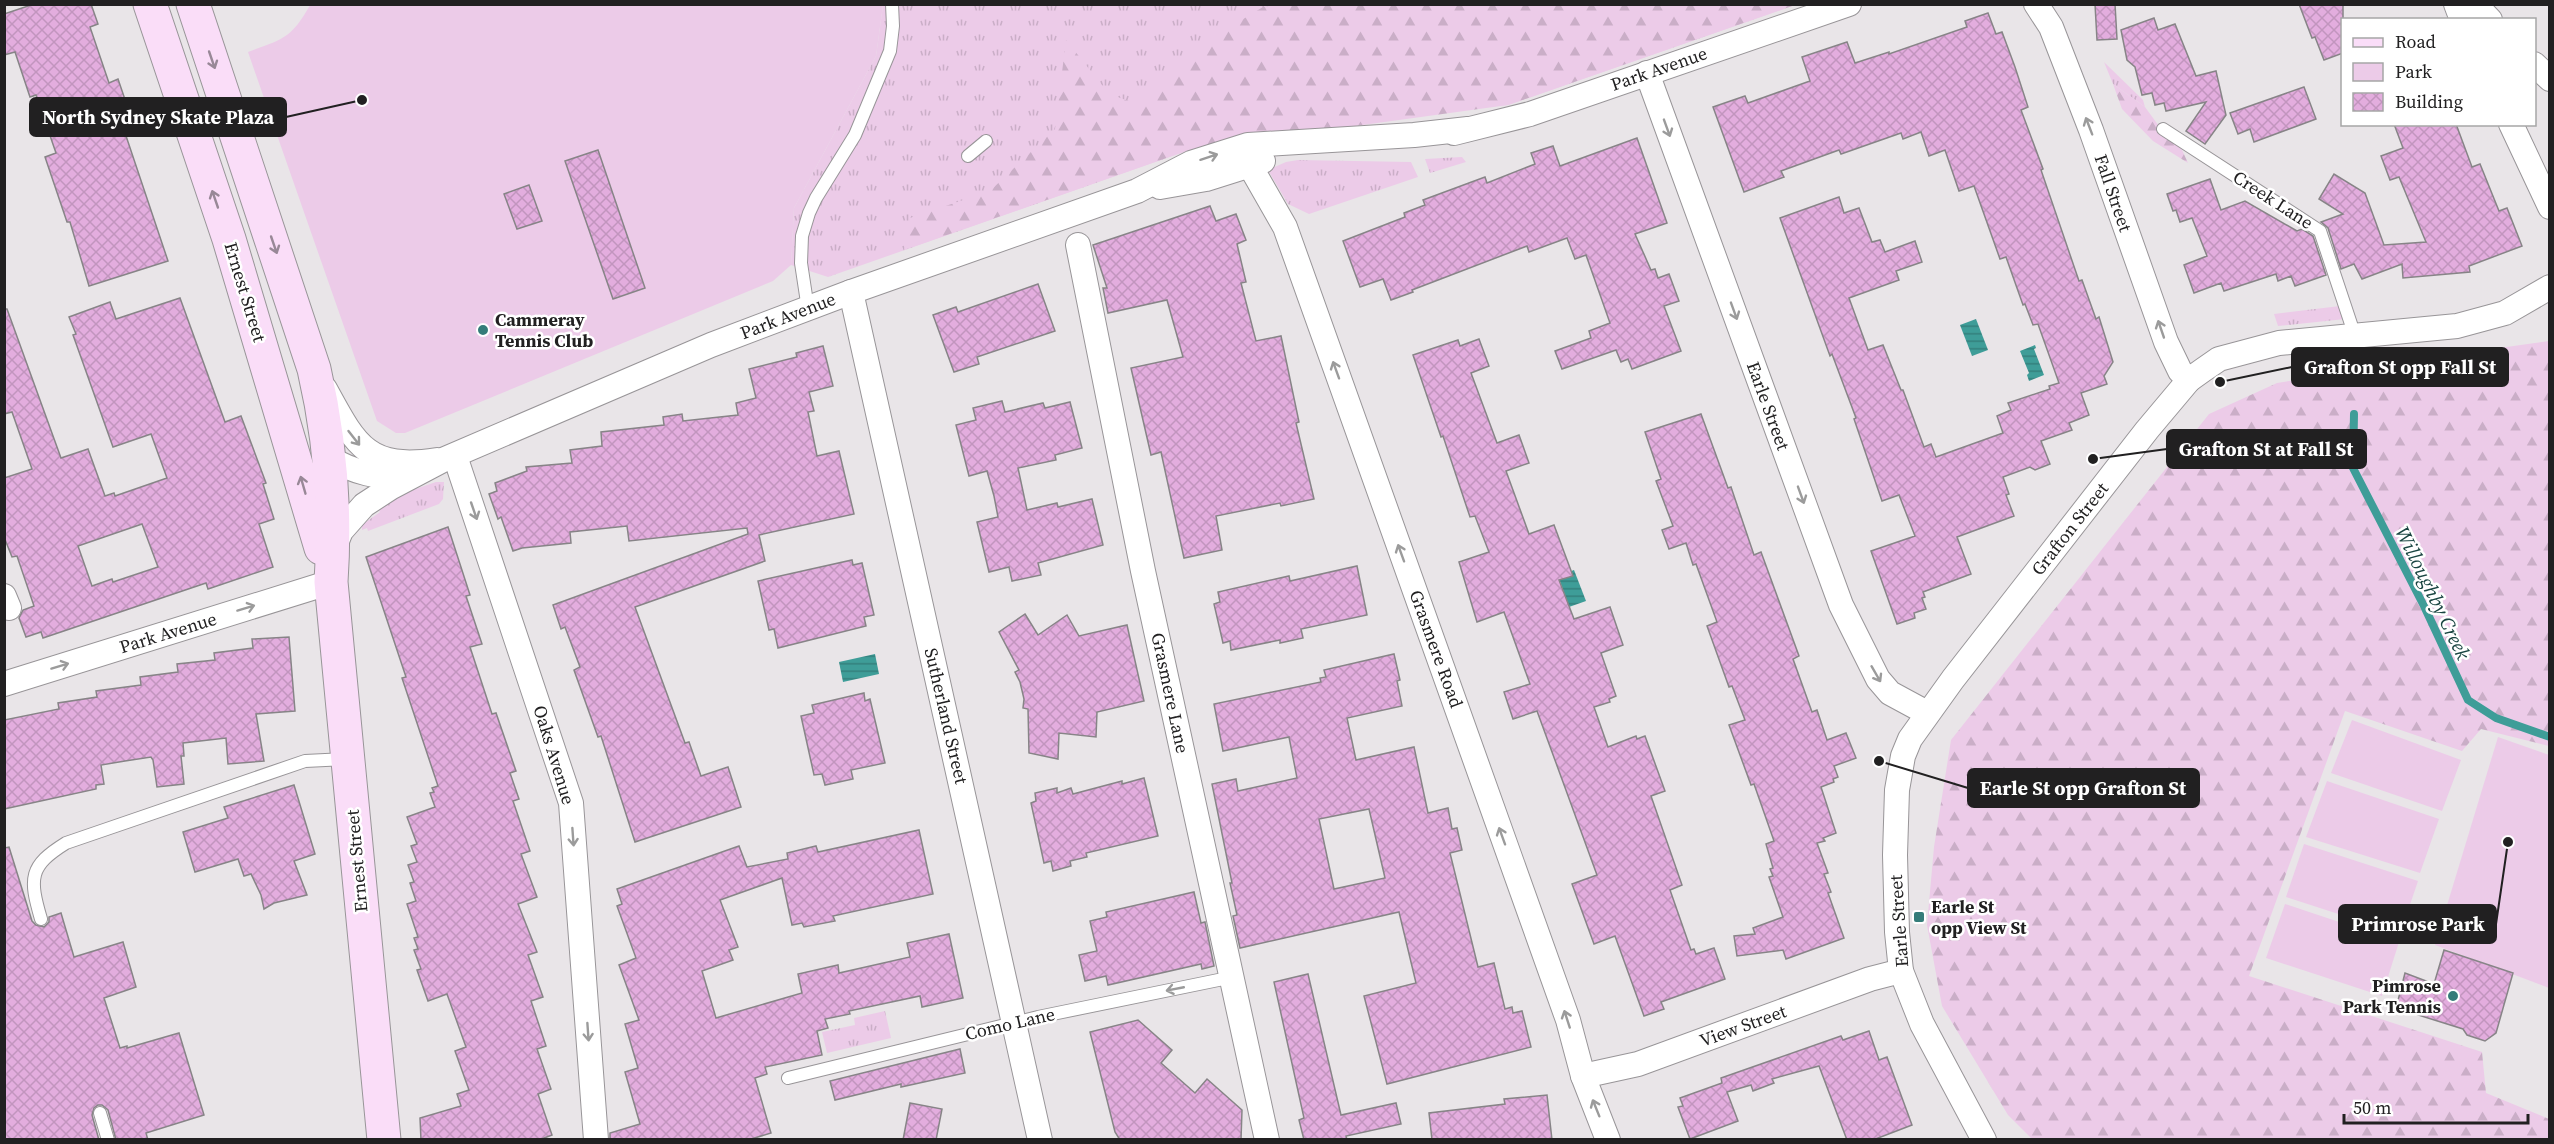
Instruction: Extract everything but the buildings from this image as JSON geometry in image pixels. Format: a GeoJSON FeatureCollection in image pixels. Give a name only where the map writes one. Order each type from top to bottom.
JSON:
{"type":"FeatureCollection","features":[{"type":"Feature","properties":{"kind":"main road","name":"Ernest Street"},"geometry":{"type":"LineString","coordinates":[[150,4],[240,274],[332,566]]}},
{"type":"Feature","properties":{"kind":"main road","name":"Ernest Street"},"geometry":{"type":"LineString","coordinates":[[194,4],[314,369],[324,415],[332,486],[332,566],[347,759],[384,1140]]}},
{"type":"Feature","properties":{"kind":"main road"},"geometry":{"type":"LineString","coordinates":[[240,274],[311,438],[328,457]]}},
{"type":"Feature","properties":{"kind":"street","name":"Park Avenue"},"geometry":{"type":"LineString","coordinates":[[1137,191],[1206,179],[1249,164],[1274,159],[1421,143],[1530,114],[1849,4]]}},
{"type":"Feature","properties":{"kind":"street","name":"Fall Street"},"geometry":{"type":"LineString","coordinates":[[2036,4],[2051,27],[2091,130],[2166,342],[2180,370],[2189,380]]}},
{"type":"Feature","properties":{"kind":"street"},"geometry":{"type":"LineString","coordinates":[[2475,4],[2488,18]]}},
{"type":"Feature","properties":{"kind":"street"},"geometry":{"type":"LineString","coordinates":[[2536,65],[2550,79]]}},
{"type":"Feature","properties":{"kind":"street","name":"Earle Street"},"geometry":{"type":"LineString","coordinates":[[1647,73],[1841,605],[1878,679],[1890,693],[1927,713]]}},
{"type":"Feature","properties":{"kind":"street"},"geometry":{"type":"LineString","coordinates":[[2512,126],[2550,207]]}},
{"type":"Feature","properties":{"kind":"street","name":"Park Avenue"},"geometry":{"type":"LineString","coordinates":[[4,684],[332,566],[341,531],[364,506],[390,488],[450,457],[711,345],[851,292],[1137,191],[1191,163],[1248,145],[1414,135],[1468,129]]}},
{"type":"Feature","properties":{"kind":"street","name":"Grasmere Road"},"geometry":{"type":"LineString","coordinates":[[1249,164],[1285,227],[1568,1020],[1583,1076],[1608,1140]]}},
{"type":"Feature","properties":{"kind":"street","name":"Grasmere Lane"},"geometry":{"type":"LineString","coordinates":[[1078,245],[1143,571],[1268,1140]]}},
{"type":"Feature","properties":{"kind":"street","name":"Grafton Street"},"geometry":{"type":"LineString","coordinates":[[1897,790],[1903,756],[1910,739],[1927,713],[2147,430],[2189,380],[2219,359],[2255,348],[2309,339],[2457,326],[2481,321],[2505,313],[2550,287]]}},
{"type":"Feature","properties":{"kind":"street","name":"Sutherland Street"},"geometry":{"type":"LineString","coordinates":[[851,292],[1040,1140]]}},
{"type":"Feature","properties":{"kind":"street","name":"Park Avenue"},"geometry":{"type":"LineString","coordinates":[[314,369],[344,425],[354,440],[364,449],[383,459],[405,462],[450,457]]}},
{"type":"Feature","properties":{"kind":"street","name":"Park Avenue"},"geometry":{"type":"LineString","coordinates":[[328,457],[348,467],[377,476],[401,477],[423,472]]}},
{"type":"Feature","properties":{"kind":"street","name":"Oaks Avenue"},"geometry":{"type":"LineString","coordinates":[[450,457],[571,803],[596,1140]]}},
{"type":"Feature","properties":{"kind":"street","name":"Earle Street"},"geometry":{"type":"LineString","coordinates":[[1897,790],[1895,855],[1900,971],[1922,1024],[1984,1140]]}},
{"type":"Feature","properties":{"kind":"street","name":"View Street"},"geometry":{"type":"LineString","coordinates":[[1583,1076],[1638,1064],[1870,979],[1900,971]]}},
{"type":"Feature","properties":{"kind":"lane"},"geometry":{"type":"LineString","coordinates":[[808,309],[801,263],[802,236],[812,206],[855,135],[890,51],[894,26],[892,4]]}},
{"type":"Feature","properties":{"kind":"lane","name":"Creek Lane"},"geometry":{"type":"LineString","coordinates":[[2163,129],[2320,231],[2355,336]]}},
{"type":"Feature","properties":{"kind":"lane"},"geometry":{"type":"LineString","coordinates":[[968,156],[986,141]]}},
{"type":"Feature","properties":{"kind":"lane"},"geometry":{"type":"LineString","coordinates":[[40,919],[35,898],[34,875],[38,864],[47,854],[66,843],[306,761],[347,759]]}},
{"type":"Feature","properties":{"kind":"lane","name":"Como Lane"},"geometry":{"type":"LineString","coordinates":[[788,1078],[1015,1022],[1233,977]]}},
{"type":"Feature","properties":{"kind":"lane"},"geometry":{"type":"LineString","coordinates":[[100,1113],[108,1140]]}},
{"type":"Feature","properties":{"kind":"green space"},"geometry":{"type":"Polygon","coordinates":[[[310,5],[883,5],[876,56],[794,208],[791,265],[773,281],[405,433],[396,433],[377,421],[248,52],[285,36],[297,25],[310,5]]]}},
{"type":"Feature","properties":{"kind":"green space"},"geometry":{"type":"Polygon","coordinates":[[[883,5],[1795,5],[1508,105],[1395,115],[1195,148],[828,277],[791,265],[794,208],[876,56],[883,5]]]}},
{"type":"Feature","properties":{"kind":"green space"},"geometry":{"type":"Polygon","coordinates":[[[1275,5],[1795,5],[1508,105],[1195,148],[904,250],[910,218],[990,191],[1055,129],[1066,40],[1109,94],[1143,106],[1199,46],[1263,7],[1275,5]]]}},
{"type":"Feature","properties":{"kind":"green space"},"geometry":{"type":"Polygon","coordinates":[[[2104,62],[2143,100],[2145,107],[2113,84],[2104,62]]]}},
{"type":"Feature","properties":{"kind":"green space"},"geometry":{"type":"Polygon","coordinates":[[[2113,84],[2145,107],[2164,133],[2182,150],[2188,163],[2153,141],[2122,109],[2113,84]]]}},
{"type":"Feature","properties":{"kind":"green space"},"geometry":{"type":"Polygon","coordinates":[[[1462,157],[1466,162],[1430,173],[1425,159],[1462,157]]]}},
{"type":"Feature","properties":{"kind":"green space"},"geometry":{"type":"Polygon","coordinates":[[[1298,160],[1411,162],[1418,177],[1309,214],[1288,204],[1268,170],[1286,162],[1298,160]]]}},
{"type":"Feature","properties":{"kind":"green space"},"geometry":{"type":"Polygon","coordinates":[[[2340,306],[2345,319],[2278,326],[2274,314],[2340,306]]]}},
{"type":"Feature","properties":{"kind":"green space"},"geometry":{"type":"Polygon","coordinates":[[[2549,341],[2549,746],[2481,729],[2462,751],[2345,711],[2249,976],[2482,1052],[2486,1093],[2549,1119],[2549,1139],[2032,1139],[2008,1115],[1942,1006],[1927,925],[1934,847],[1951,740],[2209,414],[2277,383],[2407,361],[2549,341]]]}},
{"type":"Feature","properties":{"kind":"green space"},"geometry":{"type":"Polygon","coordinates":[[[436,482],[444,482],[443,499],[439,504],[368,531],[367,528],[362,530],[362,525],[380,512],[377,506],[398,495],[436,482]]]}},
{"type":"Feature","properties":{"kind":"green space"},"geometry":{"type":"Polygon","coordinates":[[[2352,720],[2461,760],[2442,811],[2331,773],[2352,720]]]}},
{"type":"Feature","properties":{"kind":"green space"},"geometry":{"type":"Polygon","coordinates":[[[2498,737],[2549,755],[2549,988],[2435,945],[2498,737]]]}},
{"type":"Feature","properties":{"kind":"green space"},"geometry":{"type":"Polygon","coordinates":[[[2327,781],[2439,819],[2420,873],[2306,837],[2327,781]]]}},
{"type":"Feature","properties":{"kind":"green space"},"geometry":{"type":"Polygon","coordinates":[[[2304,844],[2418,881],[2400,934],[2286,897],[2304,844]]]}},
{"type":"Feature","properties":{"kind":"green space"},"geometry":{"type":"Polygon","coordinates":[[[2285,904],[2399,942],[2382,996],[2266,958],[2285,904]]]}},
{"type":"Feature","properties":{"kind":"green space"},"geometry":{"type":"Polygon","coordinates":[[[885,1011],[891,1038],[827,1053],[822,1032],[855,1025],[854,1018],[885,1011]]]}},
{"type":"Feature","properties":{"kind":"water"},"geometry":{"type":"Polygon","coordinates":[[[1976,319],[1988,350],[1972,356],[1960,325],[1976,319]]]}},
{"type":"Feature","properties":{"kind":"water"},"geometry":{"type":"Polygon","coordinates":[[[2035,345],[2034,349],[2044,375],[2029,381],[2027,375],[2029,373],[2020,351],[2035,345]]]}},
{"type":"Feature","properties":{"kind":"water"},"geometry":{"type":"Polygon","coordinates":[[[1574,570],[1586,601],[1569,607],[1558,576],[1574,570]]]}},
{"type":"Feature","properties":{"kind":"water"},"geometry":{"type":"Polygon","coordinates":[[[875,654],[879,674],[843,682],[839,662],[875,654]]]}},
{"type":"Feature","properties":{"kind":"waterway","name":"Willoughby Creek"},"geometry":{"type":"LineString","coordinates":[[2354,414],[2353,468],[2424,606],[2468,700],[2496,718],[2550,737]]}},
{"type":"Feature","properties":{"kind":"place","name":"North Sydney Skate Plaza"},"geometry":{"type":"Point","coordinates":[362,100]}},
{"type":"Feature","properties":{"kind":"place","name":"Cammeray Tennis Club"},"geometry":{"type":"Point","coordinates":[483,330]}},
{"type":"Feature","properties":{"kind":"place","name":"Grafton St opp Fall St"},"geometry":{"type":"Point","coordinates":[2220,382]}},
{"type":"Feature","properties":{"kind":"place","name":"Grafton St at Fall St"},"geometry":{"type":"Point","coordinates":[2093,459]}},
{"type":"Feature","properties":{"kind":"place","name":"Earle St opp Grafton St"},"geometry":{"type":"Point","coordinates":[1879,761]}},
{"type":"Feature","properties":{"kind":"place","name":"Primrose Park"},"geometry":{"type":"Point","coordinates":[2508,842]}},
{"type":"Feature","properties":{"kind":"place","name":"Earle St opp View St"},"geometry":{"type":"Point","coordinates":[1919,917]}},
{"type":"Feature","properties":{"kind":"place","name":"Pimrose Park Tennis"},"geometry":{"type":"Point","coordinates":[2453,996]}}]}
